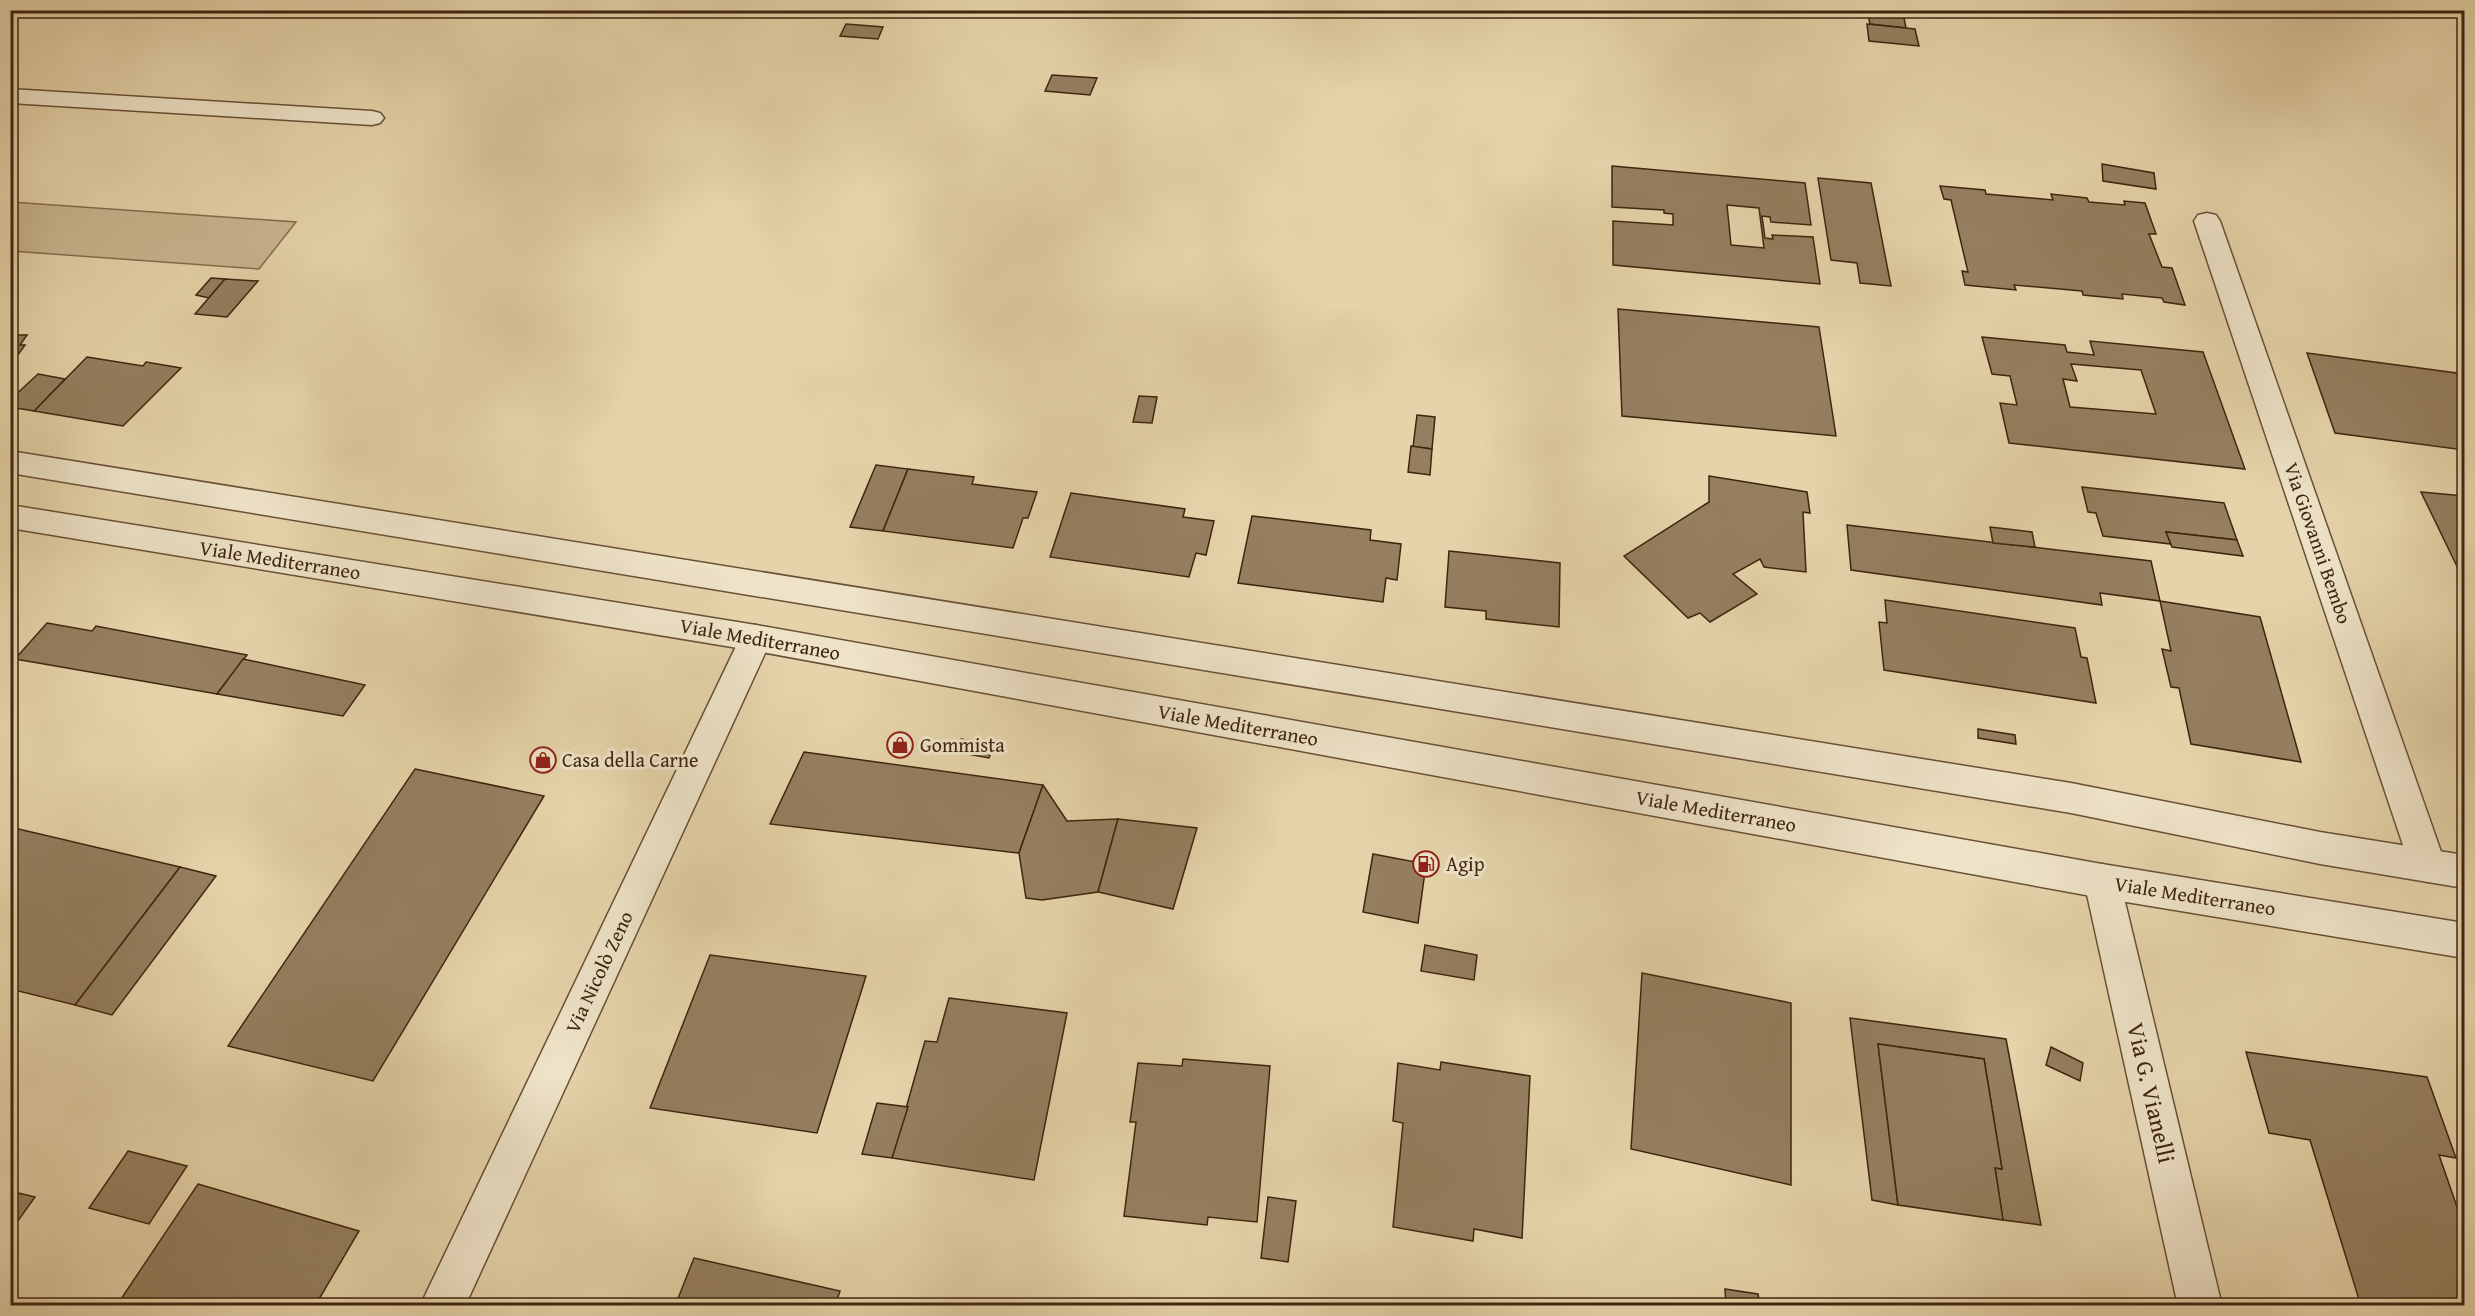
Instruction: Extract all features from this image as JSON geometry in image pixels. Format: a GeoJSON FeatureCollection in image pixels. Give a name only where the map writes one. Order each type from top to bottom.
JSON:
{"type":"FeatureCollection","features":[{"type":"Feature","properties":{"kind":"street"},"geometry":{"type":"LineString","coordinates":[[10,96],[372,118]]}},
{"type":"Feature","properties":{"kind":"street","name":"Via Giovanni Bembo"},"geometry":{"type":"LineString","coordinates":[[2207,221],[2428,866]]}},
{"type":"Feature","properties":{"kind":"street"},"geometry":{"type":"LineString","coordinates":[[10,462],[2071,798],[2320,848],[2464,872]]}},
{"type":"Feature","properties":{"kind":"street","name":"Viale Mediterraneo"},"geometry":{"type":"LineString","coordinates":[[10,516],[756,638],[2102,881],[2464,941]]}},
{"type":"Feature","properties":{"kind":"street","name":"Via Nicolò Zeno"},"geometry":{"type":"LineString","coordinates":[[442,1305],[756,638]]}},
{"type":"Feature","properties":{"kind":"street","name":"Via G. Vianelli"},"geometry":{"type":"LineString","coordinates":[[2102,881],[2200,1305]]}},
{"type":"Feature","properties":{"kind":"shaded area"},"geometry":{"type":"Polygon","coordinates":[[[11,202],[296,222],[259,269],[11,251],[11,202]]]}},
{"type":"Feature","properties":{"kind":"building"},"geometry":{"type":"Polygon","coordinates":[[[1868,15],[1904,18],[1906,28],[1870,24],[1868,15]]]}},
{"type":"Feature","properties":{"kind":"building"},"geometry":{"type":"Polygon","coordinates":[[[846,24],[883,27],[878,39],[840,36],[846,24]]]}},
{"type":"Feature","properties":{"kind":"building"},"geometry":{"type":"Polygon","coordinates":[[[1867,24],[1915,29],[1919,46],[1869,41],[1867,24]]]}},
{"type":"Feature","properties":{"kind":"building"},"geometry":{"type":"Polygon","coordinates":[[[1052,75],[1097,78],[1090,95],[1045,91],[1052,75]]]}},
{"type":"Feature","properties":{"kind":"building"},"geometry":{"type":"Polygon","coordinates":[[[2102,164],[2154,173],[2156,189],[2103,181],[2102,164]]]}},
{"type":"Feature","properties":{"kind":"building"},"geometry":{"type":"Polygon","coordinates":[[[1612,166],[1805,183],[1811,225],[1771,222],[1770,217],[1762,216],[1765,238],[1773,239],[1772,235],[1813,237],[1820,284],[1613,265],[1613,221],[1673,225],[1673,214],[1664,213],[1664,210],[1612,207],[1612,166]],[[1727,205],[1731,245],[1764,248],[1759,208],[1727,205]]]}},
{"type":"Feature","properties":{"kind":"building"},"geometry":{"type":"Polygon","coordinates":[[[1818,178],[1871,183],[1891,286],[1860,283],[1857,263],[1831,260],[1818,178]]]}},
{"type":"Feature","properties":{"kind":"building"},"geometry":{"type":"Polygon","coordinates":[[[1940,186],[1985,190],[1986,194],[2053,200],[2051,194],[2087,198],[2089,202],[2125,205],[2124,201],[2145,203],[2156,234],[2149,234],[2162,267],[2172,268],[2185,305],[2164,302],[2162,298],[2122,294],[2123,299],[2083,295],[2082,291],[2014,285],[2016,290],[1965,285],[1962,271],[1968,272],[1951,200],[1944,199],[1940,186]]]}},
{"type":"Feature","properties":{"kind":"building"},"geometry":{"type":"Polygon","coordinates":[[[211,278],[225,279],[209,298],[196,295],[211,278]]]}},
{"type":"Feature","properties":{"kind":"building"},"geometry":{"type":"Polygon","coordinates":[[[225,279],[258,281],[227,317],[195,314],[225,279]]]}},
{"type":"Feature","properties":{"kind":"building"},"geometry":{"type":"Polygon","coordinates":[[[1618,309],[1819,327],[1836,436],[1622,416],[1618,309]]]}},
{"type":"Feature","properties":{"kind":"building"},"geometry":{"type":"Polygon","coordinates":[[[10,335],[27,335],[20,345],[25,345],[17,356],[10,356],[10,335]]]}},
{"type":"Feature","properties":{"kind":"building"},"geometry":{"type":"Polygon","coordinates":[[[1982,337],[2065,345],[2067,352],[2094,355],[2090,341],[2203,352],[2245,469],[2009,443],[2000,403],[2017,405],[2010,376],[1992,374],[1982,337]],[[2071,364],[2077,381],[2063,379],[2070,407],[2156,414],[2141,370],[2071,364]]]}},
{"type":"Feature","properties":{"kind":"building"},"geometry":{"type":"Polygon","coordinates":[[[2307,353],[2464,374],[2464,450],[2335,433],[2307,353]]]}},
{"type":"Feature","properties":{"kind":"building"},"geometry":{"type":"Polygon","coordinates":[[[87,357],[143,366],[146,362],[181,368],[123,426],[34,411],[87,357]]]}},
{"type":"Feature","properties":{"kind":"building"},"geometry":{"type":"Polygon","coordinates":[[[38,374],[65,379],[34,411],[10,407],[10,400],[38,374]]]}},
{"type":"Feature","properties":{"kind":"building"},"geometry":{"type":"Polygon","coordinates":[[[1139,396],[1157,397],[1152,423],[1133,422],[1139,396]]]}},
{"type":"Feature","properties":{"kind":"building"},"geometry":{"type":"Polygon","coordinates":[[[1417,415],[1435,417],[1432,449],[1413,447],[1417,415]]]}},
{"type":"Feature","properties":{"kind":"building"},"geometry":{"type":"Polygon","coordinates":[[[1411,446],[1432,449],[1430,475],[1408,472],[1411,446]]]}},
{"type":"Feature","properties":{"kind":"building"},"geometry":{"type":"Polygon","coordinates":[[[876,465],[908,469],[883,531],[850,527],[876,465]]]}},
{"type":"Feature","properties":{"kind":"building"},"geometry":{"type":"Polygon","coordinates":[[[908,469],[974,477],[972,484],[1037,492],[1028,518],[1023,518],[1013,548],[883,531],[908,469]]]}},
{"type":"Feature","properties":{"kind":"building"},"geometry":{"type":"Polygon","coordinates":[[[1709,476],[1807,492],[1810,513],[1803,512],[1806,572],[1764,567],[1760,559],[1733,574],[1757,594],[1710,622],[1700,613],[1688,618],[1624,556],[1709,502],[1709,476]]]}},
{"type":"Feature","properties":{"kind":"building"},"geometry":{"type":"Polygon","coordinates":[[[2082,487],[2224,503],[2237,540],[2166,532],[2171,544],[2103,536],[2096,513],[2088,512],[2082,487]]]}},
{"type":"Feature","properties":{"kind":"building"},"geometry":{"type":"Polygon","coordinates":[[[2421,492],[2464,496],[2464,581],[2421,492]]]}},
{"type":"Feature","properties":{"kind":"building"},"geometry":{"type":"Polygon","coordinates":[[[1071,493],[1185,509],[1183,517],[1214,521],[1206,555],[1196,553],[1189,577],[1050,557],[1071,493]]]}},
{"type":"Feature","properties":{"kind":"building"},"geometry":{"type":"Polygon","coordinates":[[[1252,516],[1371,530],[1370,540],[1401,544],[1397,580],[1386,578],[1383,602],[1238,583],[1252,516]]]}},
{"type":"Feature","properties":{"kind":"building"},"geometry":{"type":"Polygon","coordinates":[[[1847,525],[2151,561],[2160,601],[2100,593],[2102,605],[1851,570],[1847,525]]]}},
{"type":"Feature","properties":{"kind":"building"},"geometry":{"type":"Polygon","coordinates":[[[1990,527],[2032,532],[2035,547],[1993,543],[1990,527]]]}},
{"type":"Feature","properties":{"kind":"building"},"geometry":{"type":"Polygon","coordinates":[[[2166,532],[2237,540],[2243,556],[2172,547],[2166,532]]]}},
{"type":"Feature","properties":{"kind":"building"},"geometry":{"type":"Polygon","coordinates":[[[1449,551],[1560,563],[1559,627],[1486,619],[1486,611],[1445,607],[1449,551]]]}},
{"type":"Feature","properties":{"kind":"building"},"geometry":{"type":"Polygon","coordinates":[[[1885,600],[2075,628],[2081,657],[2087,658],[2096,703],[1884,670],[1879,622],[1887,623],[1885,600]]]}},
{"type":"Feature","properties":{"kind":"building"},"geometry":{"type":"Polygon","coordinates":[[[2160,601],[2260,617],[2301,762],[2191,744],[2179,688],[2171,687],[2162,649],[2171,651],[2160,601]]]}},
{"type":"Feature","properties":{"kind":"building"},"geometry":{"type":"Polygon","coordinates":[[[47,623],[92,631],[96,626],[247,655],[217,694],[15,659],[47,623]]]}},
{"type":"Feature","properties":{"kind":"building"},"geometry":{"type":"Polygon","coordinates":[[[243,659],[365,685],[343,716],[217,694],[243,659]]]}},
{"type":"Feature","properties":{"kind":"building"},"geometry":{"type":"Polygon","coordinates":[[[1978,729],[2015,735],[2016,744],[1978,738],[1978,729]]]}},
{"type":"Feature","properties":{"kind":"building"},"geometry":{"type":"Polygon","coordinates":[[[961,739],[994,745],[989,758],[956,752],[961,739]]]}},
{"type":"Feature","properties":{"kind":"building"},"geometry":{"type":"Polygon","coordinates":[[[804,752],[1043,785],[1019,853],[770,824],[804,752]]]}},
{"type":"Feature","properties":{"kind":"building"},"geometry":{"type":"Polygon","coordinates":[[[415,769],[544,796],[373,1081],[228,1046],[415,769]]]}},
{"type":"Feature","properties":{"kind":"building"},"geometry":{"type":"Polygon","coordinates":[[[1043,785],[1067,821],[1118,819],[1098,892],[1042,900],[1026,898],[1019,853],[1043,785]]]}},
{"type":"Feature","properties":{"kind":"building"},"geometry":{"type":"Polygon","coordinates":[[[1118,819],[1197,828],[1173,909],[1098,892],[1118,819]]]}},
{"type":"Feature","properties":{"kind":"building"},"geometry":{"type":"Polygon","coordinates":[[[10,827],[180,867],[75,1005],[10,989],[10,827]]]}},
{"type":"Feature","properties":{"kind":"building"},"geometry":{"type":"Polygon","coordinates":[[[1373,854],[1426,864],[1418,923],[1363,912],[1373,854]]]}},
{"type":"Feature","properties":{"kind":"building"},"geometry":{"type":"Polygon","coordinates":[[[180,867],[216,876],[112,1015],[75,1005],[180,867]]]}},
{"type":"Feature","properties":{"kind":"building"},"geometry":{"type":"Polygon","coordinates":[[[1425,945],[1477,955],[1474,980],[1421,971],[1425,945]]]}},
{"type":"Feature","properties":{"kind":"building"},"geometry":{"type":"Polygon","coordinates":[[[710,955],[866,976],[817,1133],[650,1108],[710,955]]]}},
{"type":"Feature","properties":{"kind":"building"},"geometry":{"type":"Polygon","coordinates":[[[1642,973],[1791,1003],[1791,1185],[1631,1149],[1642,973]]]}},
{"type":"Feature","properties":{"kind":"building"},"geometry":{"type":"Polygon","coordinates":[[[949,998],[1067,1013],[1034,1180],[892,1158],[925,1041],[937,1042],[949,998]]]}},
{"type":"Feature","properties":{"kind":"building"},"geometry":{"type":"Polygon","coordinates":[[[1850,1018],[2006,1039],[2041,1225],[2003,1220],[1995,1168],[2002,1169],[1984,1059],[1878,1044],[1898,1205],[1872,1200],[1850,1018]]]}},
{"type":"Feature","properties":{"kind":"building"},"geometry":{"type":"Polygon","coordinates":[[[1878,1044],[1984,1059],[2002,1169],[1995,1168],[2003,1220],[1898,1205],[1878,1044]]]}},
{"type":"Feature","properties":{"kind":"building"},"geometry":{"type":"Polygon","coordinates":[[[2051,1047],[2083,1063],[2080,1081],[2046,1065],[2051,1047]]]}},
{"type":"Feature","properties":{"kind":"building"},"geometry":{"type":"Polygon","coordinates":[[[2246,1052],[2427,1077],[2456,1158],[2439,1155],[2464,1227],[2464,1306],[2361,1306],[2310,1140],[2269,1133],[2246,1052]]]}},
{"type":"Feature","properties":{"kind":"building"},"geometry":{"type":"Polygon","coordinates":[[[1183,1059],[1270,1066],[1257,1222],[1208,1217],[1207,1225],[1124,1216],[1136,1122],[1130,1122],[1138,1063],[1182,1066],[1183,1059]]]}},
{"type":"Feature","properties":{"kind":"building"},"geometry":{"type":"Polygon","coordinates":[[[1441,1062],[1530,1076],[1522,1238],[1474,1229],[1473,1241],[1393,1227],[1403,1123],[1393,1121],[1398,1063],[1440,1070],[1441,1062]]]}},
{"type":"Feature","properties":{"kind":"building"},"geometry":{"type":"Polygon","coordinates":[[[877,1103],[908,1107],[892,1158],[862,1154],[877,1103]]]}},
{"type":"Feature","properties":{"kind":"building"},"geometry":{"type":"Polygon","coordinates":[[[128,1151],[187,1166],[149,1224],[89,1208],[128,1151]]]}},
{"type":"Feature","properties":{"kind":"building"},"geometry":{"type":"Polygon","coordinates":[[[198,1184],[359,1231],[315,1306],[117,1305],[198,1184]]]}},
{"type":"Feature","properties":{"kind":"building"},"geometry":{"type":"Polygon","coordinates":[[[10,1191],[35,1197],[10,1232],[10,1191]]]}},
{"type":"Feature","properties":{"kind":"building"},"geometry":{"type":"Polygon","coordinates":[[[1268,1197],[1296,1201],[1288,1262],[1261,1258],[1268,1197]]]}},
{"type":"Feature","properties":{"kind":"building"},"geometry":{"type":"Polygon","coordinates":[[[694,1258],[840,1291],[835,1306],[675,1306],[694,1258]]]}},
{"type":"Feature","properties":{"kind":"building"},"geometry":{"type":"Polygon","coordinates":[[[1725,1289],[1758,1294],[1760,1306],[1726,1306],[1725,1289]]]}},
{"type":"Feature","properties":{"kind":"building"},"geometry":{"type":"Polygon","coordinates":[[[1648,1299],[1721,1306],[1648,1306],[1648,1299]]]}},
{"type":"Feature","properties":{"kind":"place","name":"Gommista"},"geometry":{"type":"Point","coordinates":[900,745]}},
{"type":"Feature","properties":{"kind":"place","name":"Casa della Carne"},"geometry":{"type":"Point","coordinates":[543,760]}},
{"type":"Feature","properties":{"kind":"place","name":"Agip"},"geometry":{"type":"Point","coordinates":[1426,864]}}]}
